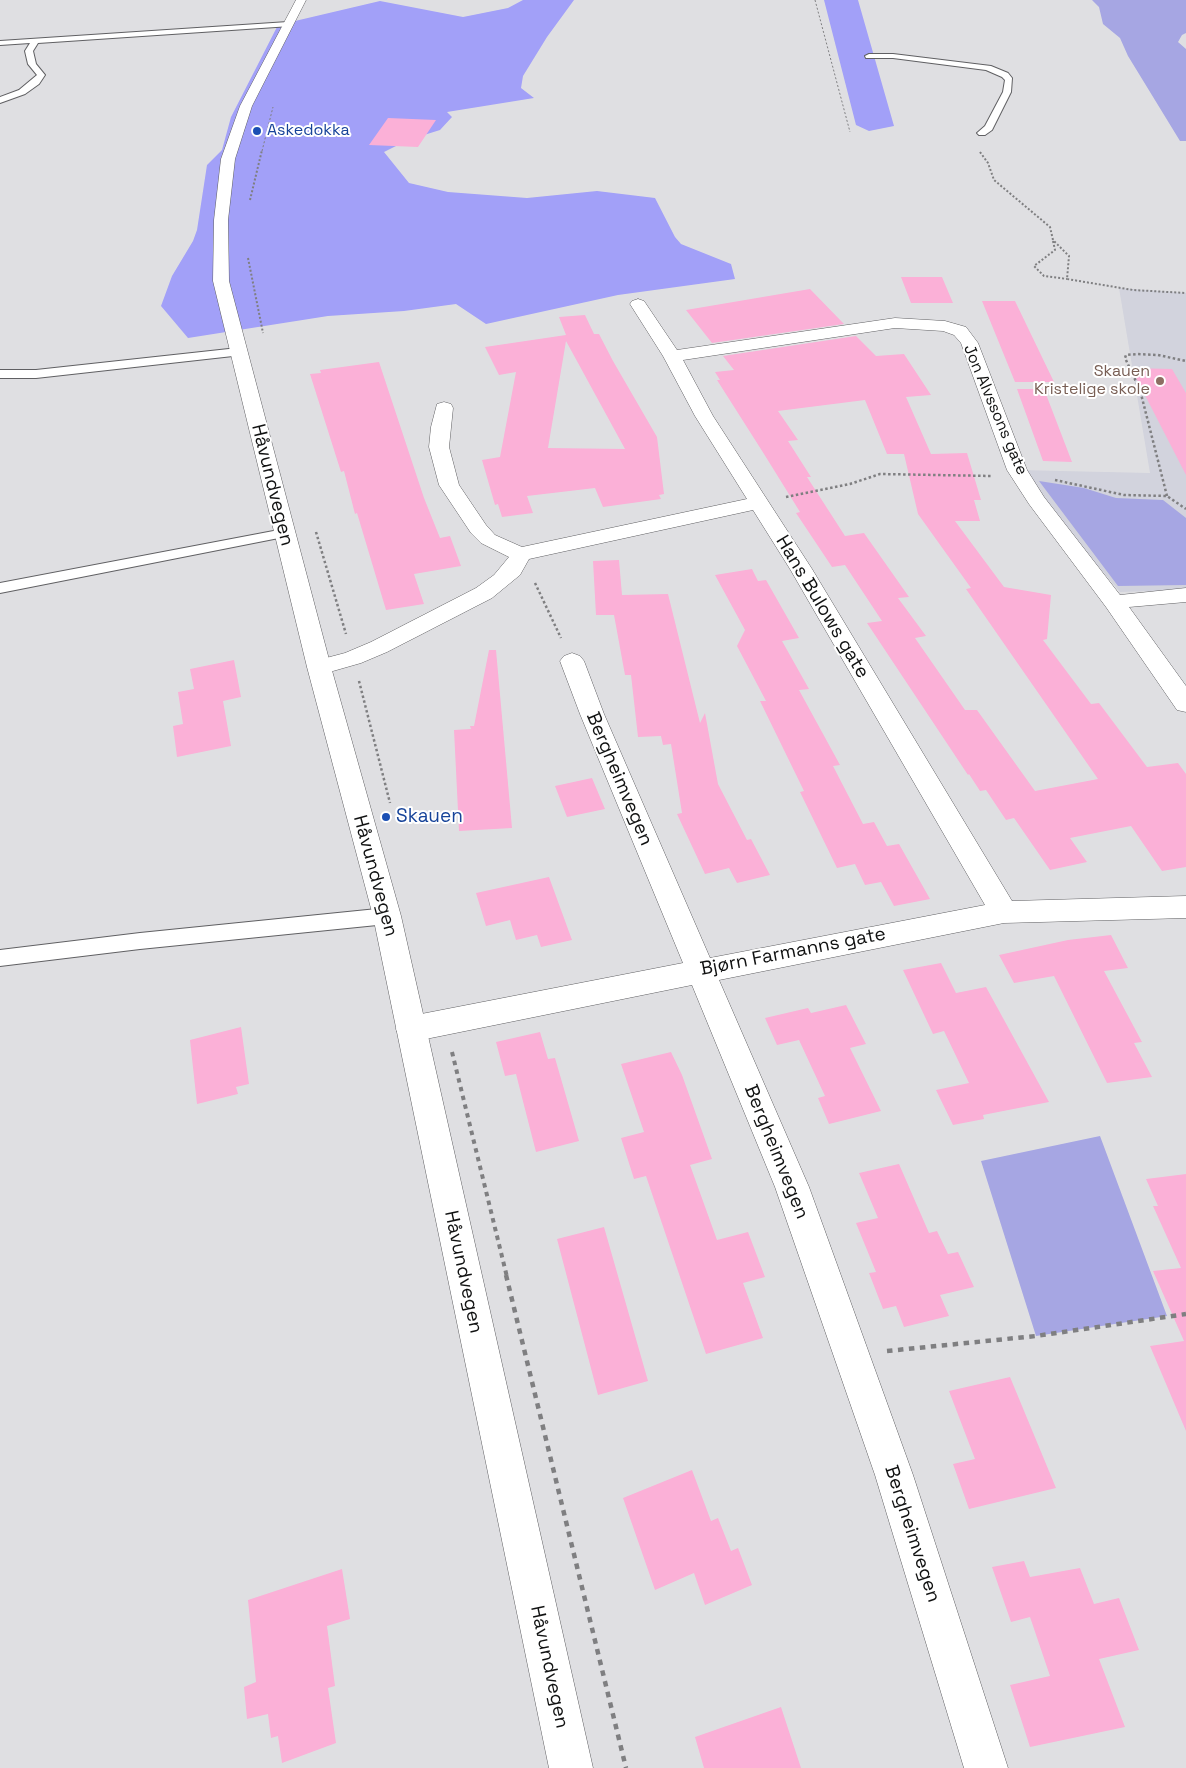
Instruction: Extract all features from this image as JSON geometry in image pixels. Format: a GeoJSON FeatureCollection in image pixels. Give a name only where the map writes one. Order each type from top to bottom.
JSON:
{"type":"FeatureCollection","features":[{"type":"Feature","properties":{"kind":"street","name":"Håvundvegen"},"geometry":{"type":"LineString","coordinates":[[301,0],[246,106],[228,159],[221,220],[222,281],[284,533],[387,916],[571,1768]]}},
{"type":"Feature","properties":{"kind":"street","name":"Hans Bulows gate"},"geometry":{"type":"LineString","coordinates":[[638,304],[672,356],[704,416],[801,569],[1004,912]]}},
{"type":"Feature","properties":{"kind":"street","name":"Jon Alvssons gate"},"geometry":{"type":"LineString","coordinates":[[672,356],[896,323],[945,326],[960,331],[969,343],[996,417],[1021,476],[1036,500],[1114,602],[1186,704]]}},
{"type":"Feature","properties":{"kind":"street"},"geometry":{"type":"LineString","coordinates":[[444,408],[440,427],[439,447],[450,485],[478,529],[488,539],[520,554],[758,503]]}},
{"type":"Feature","properties":{"kind":"street"},"geometry":{"type":"LineString","coordinates":[[319,667],[353,658],[379,647],[484,593],[507,575],[520,554]]}},
{"type":"Feature","properties":{"kind":"street"},"geometry":{"type":"LineString","coordinates":[[1114,602],[1186,595]]}},
{"type":"Feature","properties":{"kind":"street","name":"Bergheimvegen"},"geometry":{"type":"LineString","coordinates":[[572,661],[592,714],[792,1187],[894,1475],[986,1768]]}},
{"type":"Feature","properties":{"kind":"street","name":"Bjørn Farmanns gate"},"geometry":{"type":"LineString","coordinates":[[411,1028],[1004,912],[1056,909],[1184,913]]}},
{"type":"Feature","properties":{"kind":"lane"},"geometry":{"type":"LineString","coordinates":[[0,43],[288,24]]}},
{"type":"Feature","properties":{"kind":"lane"},"geometry":{"type":"LineString","coordinates":[[0,100],[22,92],[36,82],[41,75],[32,64],[29,51],[35,41]]}},
{"type":"Feature","properties":{"kind":"lane"},"geometry":{"type":"LineString","coordinates":[[869,56],[893,56],[988,68],[1005,75],[1009,80],[1008,92],[989,128],[982,133]]}},
{"type":"Feature","properties":{"kind":"lane"},"geometry":{"type":"LineString","coordinates":[[0,374],[93,368],[238,352]]}},
{"type":"Feature","properties":{"kind":"lane"},"geometry":{"type":"LineString","coordinates":[[0,588],[284,533]]}},
{"type":"Feature","properties":{"kind":"lane"},"geometry":{"type":"LineString","coordinates":[[0,958],[140,941],[387,916]]}},
{"type":"Feature","properties":{"kind":"path"},"geometry":{"type":"LineString","coordinates":[[815,0],[850,132]]}},
{"type":"Feature","properties":{"kind":"path"},"geometry":{"type":"LineString","coordinates":[[250,201],[273,105]]}},
{"type":"Feature","properties":{"kind":"path"},"geometry":{"type":"LineString","coordinates":[[980,150],[988,163],[994,180],[1050,227],[1055,250],[1034,266],[1044,276],[1133,290],[1186,293]]}},
{"type":"Feature","properties":{"kind":"path"},"geometry":{"type":"LineString","coordinates":[[1053,240],[1069,256],[1067,279]]}},
{"type":"Feature","properties":{"kind":"path"},"geometry":{"type":"LineString","coordinates":[[1167,496],[1140,390],[1125,358],[1126,355],[1138,354],[1158,355],[1186,361]]}},
{"type":"Feature","properties":{"kind":"path"},"geometry":{"type":"LineString","coordinates":[[758,503],[850,484],[880,474],[1021,476],[1080,484],[1124,495],[1167,496],[1186,509]]}},
{"type":"Feature","properties":{"kind":"path"},"geometry":{"type":"LineString","coordinates":[[520,554],[572,661]]}},
{"type":"Feature","properties":{"kind":"path"},"geometry":{"type":"LineString","coordinates":[[852,1354],[1036,1336],[1186,1314]]}},
{"type":"Feature","properties":{"kind":"shaded area"},"geometry":{"type":"Polygon","coordinates":[[[523,0],[574,0],[547,37],[523,76],[521,88],[534,98],[447,112],[452,117],[440,130],[408,140],[384,152],[409,183],[448,192],[527,198],[597,191],[655,198],[675,237],[681,244],[731,264],[735,279],[618,295],[486,324],[456,304],[404,311],[328,316],[188,338],[161,306],[172,276],[193,241],[197,230],[207,165],[222,150],[231,117],[278,25],[380,1],[463,17],[508,8],[523,0]]]}},
{"type":"Feature","properties":{"kind":"shaded area"},"geometry":{"type":"Polygon","coordinates":[[[824,0],[858,0],[894,126],[869,131],[856,125],[824,0]]]}},
{"type":"Feature","properties":{"kind":"shaded area"},"geometry":{"type":"Polygon","coordinates":[[[1092,0],[1186,0],[1186,33],[1182,35],[1178,42],[1186,49],[1186,141],[1180,141],[1128,56],[1120,38],[1103,24],[1099,7],[1092,0]]]}},
{"type":"Feature","properties":{"kind":"shaded area","name":"Skauen Kristelige skole"},"geometry":{"type":"Polygon","coordinates":[[[1119,288],[1186,293],[1186,590],[1120,592],[1017,470],[1150,473],[1119,288]]]}},
{"type":"Feature","properties":{"kind":"shaded area"},"geometry":{"type":"Polygon","coordinates":[[[1039,481],[1084,488],[1116,498],[1163,500],[1186,518],[1186,585],[1118,586],[1039,481]]]}},
{"type":"Feature","properties":{"kind":"shaded area"},"geometry":{"type":"Polygon","coordinates":[[[1100,1136],[1167,1316],[1036,1336],[981,1161],[1100,1136]]]}},
{"type":"Feature","properties":{"kind":"building"},"geometry":{"type":"Polygon","coordinates":[[[388,118],[436,120],[418,147],[369,145],[388,118]]]}},
{"type":"Feature","properties":{"kind":"building"},"geometry":{"type":"Polygon","coordinates":[[[901,277],[942,277],[953,303],[911,303],[901,277]]]}},
{"type":"Feature","properties":{"kind":"building"},"geometry":{"type":"Polygon","coordinates":[[[810,289],[844,324],[712,343],[686,310],[810,289]]]}},
{"type":"Feature","properties":{"kind":"building"},"geometry":{"type":"Polygon","coordinates":[[[982,301],[1015,301],[1054,382],[1015,382],[982,301]]]}},
{"type":"Feature","properties":{"kind":"building"},"geometry":{"type":"Polygon","coordinates":[[[585,315],[594,334],[599,334],[657,437],[664,494],[659,495],[661,499],[603,507],[595,488],[527,496],[533,513],[502,517],[498,504],[495,505],[482,460],[500,457],[516,372],[499,375],[485,347],[566,335],[559,317],[585,315]],[[566,341],[548,448],[625,449],[566,341]]]}},
{"type":"Feature","properties":{"kind":"building"},"geometry":{"type":"Polygon","coordinates":[[[856,336],[876,356],[904,354],[931,395],[906,397],[931,454],[967,453],[981,500],[974,500],[980,521],[955,521],[1004,587],[1051,595],[1047,639],[1043,640],[1091,704],[1099,703],[1147,767],[1178,763],[1186,774],[1186,867],[1162,871],[1131,826],[1070,838],[1087,862],[1050,870],[1014,818],[1006,820],[986,790],[980,791],[968,775],[867,623],[882,621],[845,565],[832,567],[796,513],[800,512],[717,380],[720,380],[715,372],[734,370],[723,356],[856,336]],[[865,400],[778,411],[798,440],[788,441],[811,477],[807,477],[845,536],[864,533],[909,597],[898,598],[926,636],[915,638],[965,710],[977,710],[1035,791],[1098,779],[966,589],[971,588],[918,514],[904,454],[887,454],[865,400]]]}},
{"type":"Feature","properties":{"kind":"building"},"geometry":{"type":"Polygon","coordinates":[[[379,362],[424,498],[440,538],[450,536],[461,566],[414,574],[424,604],[386,610],[357,513],[355,514],[344,471],[341,472],[310,374],[321,373],[320,370],[379,362]]]}},
{"type":"Feature","properties":{"kind":"building"},"geometry":{"type":"Polygon","coordinates":[[[1131,368],[1172,369],[1186,393],[1186,475],[1131,368]]]}},
{"type":"Feature","properties":{"kind":"building"},"geometry":{"type":"Polygon","coordinates":[[[1017,389],[1044,389],[1072,462],[1043,461],[1017,389]]]}},
{"type":"Feature","properties":{"kind":"building"},"geometry":{"type":"Polygon","coordinates":[[[619,560],[622,595],[668,594],[700,723],[705,713],[718,784],[747,840],[751,839],[770,875],[737,883],[729,868],[705,874],[677,814],[682,813],[671,744],[663,745],[661,736],[638,737],[631,675],[625,675],[614,615],[596,615],[593,561],[619,560]]]}},
{"type":"Feature","properties":{"kind":"building"},"geometry":{"type":"Polygon","coordinates":[[[752,569],[758,581],[766,580],[799,638],[782,641],[809,689],[799,690],[840,765],[833,766],[863,824],[874,822],[887,846],[899,844],[930,899],[894,906],[881,882],[865,885],[855,864],[837,868],[800,792],[804,791],[760,701],[766,701],[737,646],[745,630],[715,575],[752,569]]]}},
{"type":"Feature","properties":{"kind":"building"},"geometry":{"type":"Polygon","coordinates":[[[489,650],[496,650],[512,828],[459,831],[454,730],[471,729],[470,726],[474,726],[489,650]]]}},
{"type":"Feature","properties":{"kind":"building"},"geometry":{"type":"Polygon","coordinates":[[[234,660],[241,697],[223,701],[231,746],[177,757],[173,726],[183,724],[178,692],[194,689],[190,669],[234,660]]]}},
{"type":"Feature","properties":{"kind":"building"},"geometry":{"type":"Polygon","coordinates":[[[592,778],[605,809],[567,817],[555,786],[592,778]]]}},
{"type":"Feature","properties":{"kind":"building"},"geometry":{"type":"Polygon","coordinates":[[[549,877],[572,940],[541,947],[537,935],[516,940],[510,920],[486,926],[476,893],[549,877]]]}},
{"type":"Feature","properties":{"kind":"building"},"geometry":{"type":"Polygon","coordinates":[[[1111,935],[1128,968],[1104,971],[1142,1042],[1134,1043],[1152,1077],[1107,1083],[1054,976],[1014,983],[999,955],[1068,940],[1111,935]]]}},
{"type":"Feature","properties":{"kind":"building"},"geometry":{"type":"Polygon","coordinates":[[[941,963],[956,993],[986,987],[1049,1102],[983,1115],[984,1119],[953,1125],[936,1090],[969,1083],[944,1031],[933,1034],[903,970],[941,963]]]}},
{"type":"Feature","properties":{"kind":"building"},"geometry":{"type":"Polygon","coordinates":[[[846,1005],[866,1044],[850,1048],[881,1111],[829,1124],[818,1098],[825,1096],[799,1040],[777,1045],[765,1018],[808,1008],[811,1013],[846,1005]]]}},
{"type":"Feature","properties":{"kind":"building"},"geometry":{"type":"Polygon","coordinates":[[[241,1027],[249,1084],[236,1087],[238,1094],[197,1104],[190,1040],[241,1027]]]}},
{"type":"Feature","properties":{"kind":"building"},"geometry":{"type":"Polygon","coordinates":[[[540,1032],[548,1059],[555,1058],[579,1141],[536,1152],[516,1074],[505,1076],[496,1042],[540,1032]]]}},
{"type":"Feature","properties":{"kind":"building"},"geometry":{"type":"Polygon","coordinates":[[[671,1052],[682,1075],[712,1159],[690,1165],[717,1240],[748,1232],[765,1277],[743,1283],[763,1338],[706,1354],[646,1176],[634,1179],[621,1138],[644,1132],[621,1064],[671,1052]]]}},
{"type":"Feature","properties":{"kind":"building"},"geometry":{"type":"Polygon","coordinates":[[[899,1164],[929,1233],[937,1231],[948,1254],[958,1252],[974,1287],[940,1295],[949,1316],[904,1327],[896,1306],[883,1309],[869,1273],[876,1272],[856,1223],[878,1218],[859,1173],[899,1164]]]}},
{"type":"Feature","properties":{"kind":"building"},"geometry":{"type":"Polygon","coordinates":[[[1186,1174],[1186,1431],[1150,1346],[1184,1341],[1153,1271],[1181,1268],[1153,1206],[1158,1206],[1146,1179],[1186,1174]]]}},
{"type":"Feature","properties":{"kind":"building"},"geometry":{"type":"Polygon","coordinates":[[[604,1227],[648,1381],[598,1395],[557,1239],[604,1227]]]}},
{"type":"Feature","properties":{"kind":"building"},"geometry":{"type":"Polygon","coordinates":[[[1010,1377],[1056,1488],[969,1509],[953,1464],[975,1459],[949,1391],[1010,1377]]]}},
{"type":"Feature","properties":{"kind":"building"},"geometry":{"type":"Polygon","coordinates":[[[692,1470],[711,1521],[718,1518],[731,1551],[738,1548],[752,1585],[705,1605],[694,1573],[655,1590],[623,1498],[692,1470]]]}},
{"type":"Feature","properties":{"kind":"building"},"geometry":{"type":"Polygon","coordinates":[[[1024,1561],[1030,1577],[1080,1568],[1094,1604],[1119,1598],[1139,1650],[1099,1659],[1125,1727],[1030,1747],[1010,1685],[1050,1676],[1030,1617],[1011,1622],[992,1567],[1024,1561]]]}},
{"type":"Feature","properties":{"kind":"building"},"geometry":{"type":"Polygon","coordinates":[[[342,1569],[350,1619],[327,1626],[335,1686],[328,1688],[336,1743],[282,1763],[278,1736],[271,1738],[268,1714],[247,1719],[244,1687],[256,1682],[248,1600],[342,1569]]]}},
{"type":"Feature","properties":{"kind":"building"},"geometry":{"type":"Polygon","coordinates":[[[781,1707],[801,1768],[704,1768],[695,1737],[781,1707]]]}},
{"type":"Feature","properties":{"kind":"place","name":"Askedokka"},"geometry":{"type":"Point","coordinates":[257,131]}},
{"type":"Feature","properties":{"kind":"place","name":"Skauen Kristelige skole"},"geometry":{"type":"Point","coordinates":[1160,381]}},
{"type":"Feature","properties":{"kind":"place","name":"Skauen"},"geometry":{"type":"Point","coordinates":[386,817]}}]}
